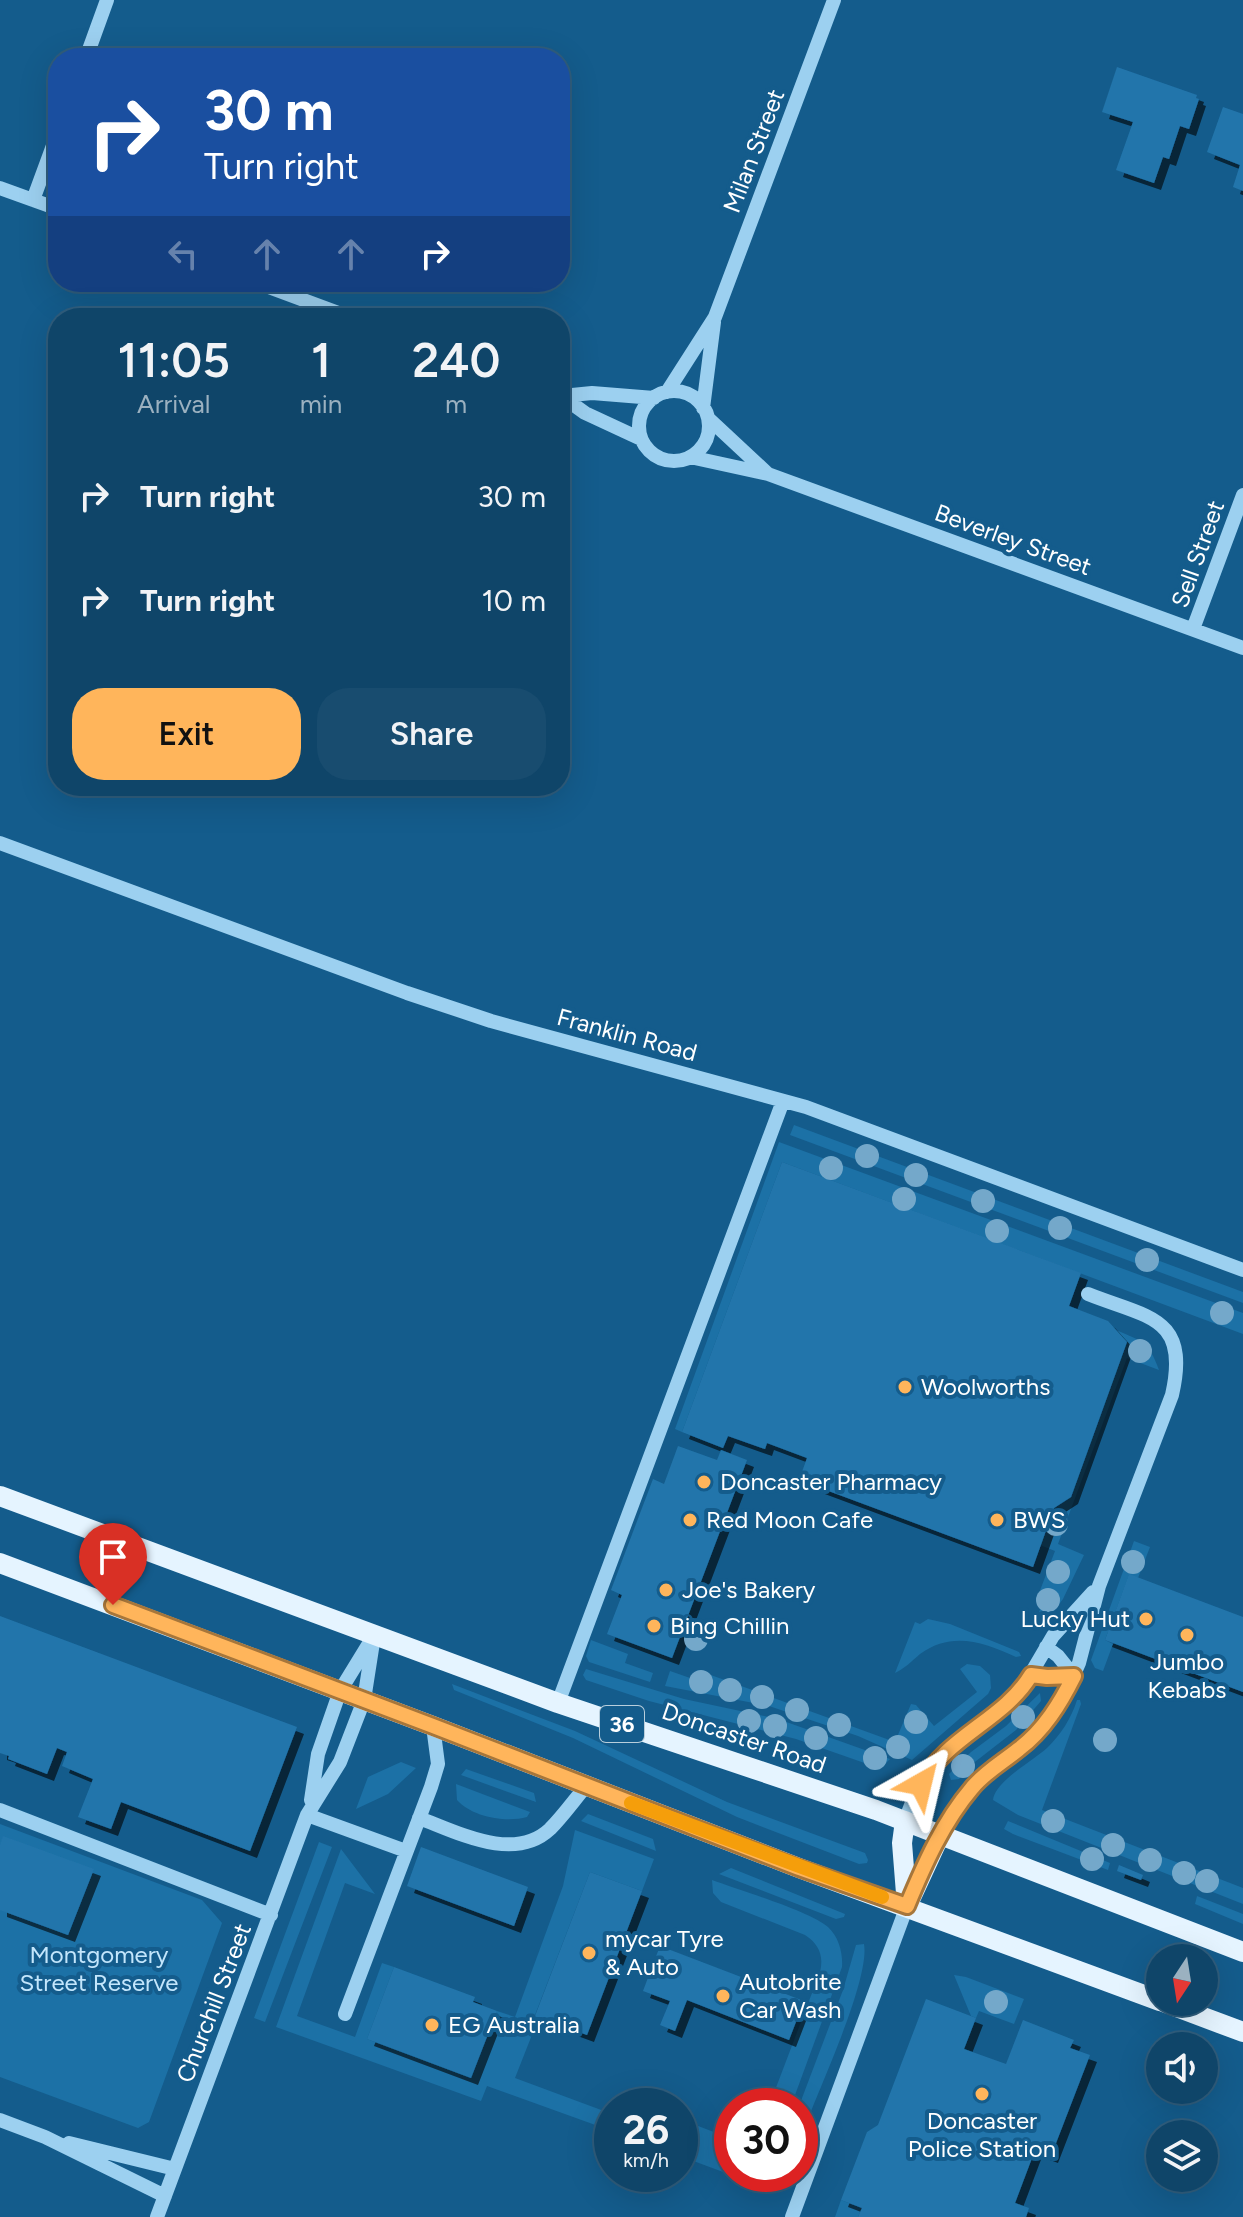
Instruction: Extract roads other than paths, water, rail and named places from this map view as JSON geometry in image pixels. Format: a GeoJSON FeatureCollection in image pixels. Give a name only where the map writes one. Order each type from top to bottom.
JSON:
{"type":"FeatureCollection","features":[{"type":"Feature","properties":{"kind":"main road","name":"Doncaster Road"},"geometry":{"type":"LineString","coordinates":[[0,1496],[558,1703],[905,1821],[1243,1952]]}},
{"type":"Feature","properties":{"kind":"main road"},"geometry":{"type":"LineString","coordinates":[[0,1563],[799,1868],[1146,1995]]}},
{"type":"Feature","properties":{"kind":"main road"},"geometry":{"type":"LineString","coordinates":[[905,1821],[902,1843],[907,1906]]}},
{"type":"Feature","properties":{"kind":"main road"},"geometry":{"type":"LineString","coordinates":[[907,1906],[940,1835]]}},
{"type":"Feature","properties":{"kind":"main road"},"geometry":{"type":"LineString","coordinates":[[1201,2016],[1243,2032]]}},
{"type":"Feature","properties":{"kind":"street"},"geometry":{"type":"LineString","coordinates":[[90,48],[107,0]]}},
{"type":"Feature","properties":{"kind":"street","name":"Milan Street"},"geometry":{"type":"LineString","coordinates":[[660,395],[715,317],[834,0]]}},
{"type":"Feature","properties":{"kind":"street"},"geometry":{"type":"LineString","coordinates":[[33,200],[48,159]]}},
{"type":"Feature","properties":{"kind":"street"},"geometry":{"type":"LineString","coordinates":[[0,188],[48,205]]}},
{"type":"Feature","properties":{"kind":"street"},"geometry":{"type":"LineString","coordinates":[[282,292],[325,308]]}},
{"type":"Feature","properties":{"kind":"street","name":"Milan Street"},"geometry":{"type":"LineString","coordinates":[[706,413],[715,317]]}},
{"type":"Feature","properties":{"kind":"street"},"geometry":{"type":"LineString","coordinates":[[570,394],[686,394],[706,413],[706,441],[690,457],[667,461],[647,449],[641,439],[640,416],[660,395]]}},
{"type":"Feature","properties":{"kind":"street"},"geometry":{"type":"LineString","coordinates":[[570,402],[585,413],[641,439]]}},
{"type":"Feature","properties":{"kind":"street","name":"Beverley Street"},"geometry":{"type":"LineString","coordinates":[[706,413],[768,474]]}},
{"type":"Feature","properties":{"kind":"street","name":"Beverley Street"},"geometry":{"type":"LineString","coordinates":[[690,457],[768,474],[1243,648]]}},
{"type":"Feature","properties":{"kind":"street","name":"Sell Street"},"geometry":{"type":"LineString","coordinates":[[1193,629],[1243,495]]}},
{"type":"Feature","properties":{"kind":"street","name":"Franklin Road"},"geometry":{"type":"LineString","coordinates":[[0,843],[477,1017],[783,1101],[1243,1270]]}},
{"type":"Feature","properties":{"kind":"street"},"geometry":{"type":"LineString","coordinates":[[558,1703],[783,1101]]}},
{"type":"Feature","properties":{"kind":"street"},"geometry":{"type":"LineString","coordinates":[[940,1835],[973,1787],[1040,1730],[1074,1676],[1099,1586],[1172,1395],[1178,1370],[1172,1335],[1161,1323],[1088,1294]]}},
{"type":"Feature","properties":{"kind":"street"},"geometry":{"type":"LineString","coordinates":[[905,1821],[916,1792],[931,1767],[951,1746],[1019,1694],[1062,1624],[1099,1586]]}},
{"type":"Feature","properties":{"kind":"street","name":"Churchill Street"},"geometry":{"type":"LineString","coordinates":[[157,2217],[309,1810],[318,1754],[340,1691],[374,1636]]}},
{"type":"Feature","properties":{"kind":"street","name":"Churchill Street"},"geometry":{"type":"LineString","coordinates":[[309,1810],[340,1762],[364,1700],[374,1636]]}},
{"type":"Feature","properties":{"kind":"street"},"geometry":{"type":"LineString","coordinates":[[1046,1647],[1074,1676]]}},
{"type":"Feature","properties":{"kind":"street"},"geometry":{"type":"LineString","coordinates":[[1031,1675],[1074,1676]]}},
{"type":"Feature","properties":{"kind":"street"},"geometry":{"type":"LineString","coordinates":[[345,2014],[438,1764],[433,1726]]}},
{"type":"Feature","properties":{"kind":"street"},"geometry":{"type":"LineString","coordinates":[[419,1818],[482,1841],[521,1843],[549,1830],[587,1785]]}},
{"type":"Feature","properties":{"kind":"street"},"geometry":{"type":"LineString","coordinates":[[0,1810],[271,1915]]}},
{"type":"Feature","properties":{"kind":"street"},"geometry":{"type":"LineString","coordinates":[[309,1810],[406,1851]]}},
{"type":"Feature","properties":{"kind":"street"},"geometry":{"type":"LineString","coordinates":[[792,2217],[907,1906]]}},
{"type":"Feature","properties":{"kind":"street"},"geometry":{"type":"LineString","coordinates":[[0,2120],[45,2137],[165,2196]]}},
{"type":"Feature","properties":{"kind":"street"},"geometry":{"type":"LineString","coordinates":[[45,2137],[175,2169]]}},
{"type":"Feature","properties":{"kind":"place","name":"Woolworths"},"geometry":{"type":"Point","coordinates":[905,1387]}},
{"type":"Feature","properties":{"kind":"place","name":"Doncaster Pharmacy"},"geometry":{"type":"Point","coordinates":[704,1482]}},
{"type":"Feature","properties":{"kind":"place","name":"Red Moon Cafe"},"geometry":{"type":"Point","coordinates":[690,1520]}},
{"type":"Feature","properties":{"kind":"place","name":"BWS"},"geometry":{"type":"Point","coordinates":[997,1520]}},
{"type":"Feature","properties":{"kind":"place","name":"Joe's Bakery"},"geometry":{"type":"Point","coordinates":[666,1590]}},
{"type":"Feature","properties":{"kind":"place","name":"Lucky Hut"},"geometry":{"type":"Point","coordinates":[1146,1619]}},
{"type":"Feature","properties":{"kind":"place","name":"Bing Chillin"},"geometry":{"type":"Point","coordinates":[654,1626]}},
{"type":"Feature","properties":{"kind":"place","name":"Jumbo Kebabs"},"geometry":{"type":"Point","coordinates":[1187,1635]}},
{"type":"Feature","properties":{"kind":"place","name":"mycar Tyre & Auto"},"geometry":{"type":"Point","coordinates":[589,1953]}},
{"type":"Feature","properties":{"kind":"place","name":"Autobrite Car Wash"},"geometry":{"type":"Point","coordinates":[723,1996]}},
{"type":"Feature","properties":{"kind":"place","name":"EG Australia"},"geometry":{"type":"Point","coordinates":[432,2025]}},
{"type":"Feature","properties":{"kind":"place","name":"Doncaster Police Station"},"geometry":{"type":"Point","coordinates":[982,2094]}},
{"type":"Feature","properties":{"kind":"park label","name":"Montgomery Street Reserve"},"geometry":{"type":"Point","coordinates":[99,1969]}}]}
